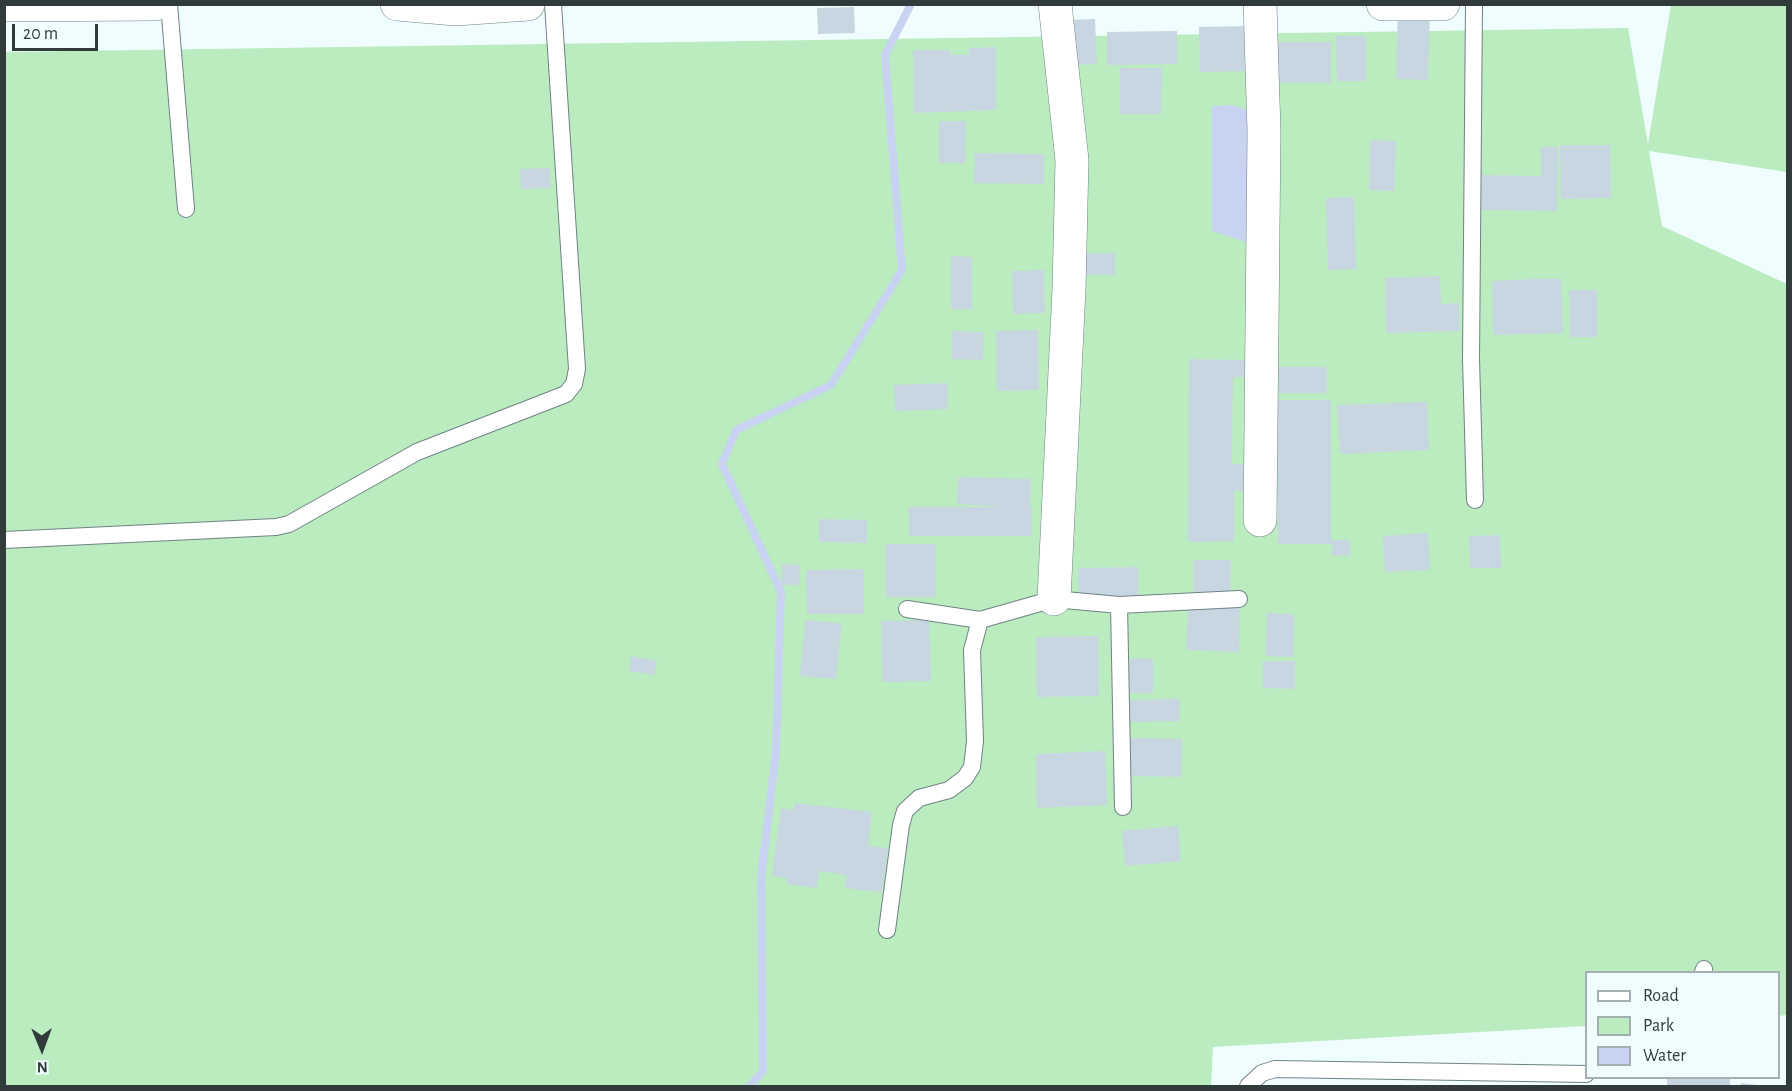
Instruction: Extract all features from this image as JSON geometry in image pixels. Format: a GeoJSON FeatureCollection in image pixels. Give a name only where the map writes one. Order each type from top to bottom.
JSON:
{"type":"FeatureCollection","features":[{"type":"Feature","properties":{"kind":"street"},"geometry":{"type":"LineString","coordinates":[[4,5],[155,4]]}},
{"type":"Feature","properties":{"kind":"street"},"geometry":{"type":"LineString","coordinates":[[397,4],[456,9],[528,4]]}},
{"type":"Feature","properties":{"kind":"street"},"geometry":{"type":"LineString","coordinates":[[1054,599],[1069,289],[1072,160],[1055,4]]}},
{"type":"Feature","properties":{"kind":"street"},"geometry":{"type":"LineString","coordinates":[[1260,4],[1264,132],[1260,520]]}},
{"type":"Feature","properties":{"kind":"street"},"geometry":{"type":"LineString","coordinates":[[1383,4],[1443,4]]}},
{"type":"Feature","properties":{"kind":"lane"},"geometry":{"type":"LineString","coordinates":[[169,4],[186,209]]}},
{"type":"Feature","properties":{"kind":"lane"},"geometry":{"type":"LineString","coordinates":[[4,540],[276,527],[289,524],[417,452],[566,394],[574,384],[577,369],[553,4]]}},
{"type":"Feature","properties":{"kind":"lane"},"geometry":{"type":"LineString","coordinates":[[1474,4],[1471,359],[1475,500]]}},
{"type":"Feature","properties":{"kind":"lane"},"geometry":{"type":"LineString","coordinates":[[907,609],[980,620],[1054,599],[1119,605],[1239,599]]}},
{"type":"Feature","properties":{"kind":"lane"},"geometry":{"type":"LineString","coordinates":[[1119,605],[1123,807]]}},
{"type":"Feature","properties":{"kind":"lane"},"geometry":{"type":"LineString","coordinates":[[887,930],[901,825],[905,811],[919,798],[949,790],[965,778],[972,767],[975,741],[972,651],[980,620]]}},
{"type":"Feature","properties":{"kind":"lane"},"geometry":{"type":"LineString","coordinates":[[1248,1086],[1262,1074],[1275,1070],[1585,1074]]}},
{"type":"Feature","properties":{"kind":"green space"},"geometry":{"type":"Polygon","coordinates":[[[1671,5],[1787,5],[1787,172],[1649,151],[1662,226],[1787,284],[1787,1015],[1780,1016],[1780,971],[1585,971],[1585,1026],[1213,1047],[1211,1086],[5,1086],[4,52],[1628,28],[1648,144],[1671,5]]]}},
{"type":"Feature","properties":{"kind":"water"},"geometry":{"type":"Polygon","coordinates":[[[1232,105],[1253,112],[1252,244],[1212,231],[1212,106],[1232,105]]]}},
{"type":"Feature","properties":{"kind":"building"},"geometry":{"type":"Polygon","coordinates":[[[854,7],[855,33],[818,34],[817,8],[854,7]]]}},
{"type":"Feature","properties":{"kind":"building"},"geometry":{"type":"Polygon","coordinates":[[[1398,11],[1430,12],[1428,80],[1396,79],[1398,11]]]}},
{"type":"Feature","properties":{"kind":"building"},"geometry":{"type":"Polygon","coordinates":[[[1095,19],[1097,64],[1070,65],[1067,20],[1095,19]]]}},
{"type":"Feature","properties":{"kind":"building"},"geometry":{"type":"Polygon","coordinates":[[[1254,26],[1254,71],[1200,72],[1199,27],[1254,26]]]}},
{"type":"Feature","properties":{"kind":"building"},"geometry":{"type":"Polygon","coordinates":[[[1177,31],[1177,64],[1107,65],[1107,32],[1177,31]]]}},
{"type":"Feature","properties":{"kind":"building"},"geometry":{"type":"Polygon","coordinates":[[[1336,36],[1366,36],[1366,81],[1337,81],[1336,36]]]}},
{"type":"Feature","properties":{"kind":"building"},"geometry":{"type":"Polygon","coordinates":[[[1275,42],[1331,42],[1331,83],[1275,83],[1275,42]]]}},
{"type":"Feature","properties":{"kind":"building"},"geometry":{"type":"Polygon","coordinates":[[[996,47],[996,110],[913,113],[913,50],[950,50],[950,55],[969,55],[969,48],[996,47]]]}},
{"type":"Feature","properties":{"kind":"building"},"geometry":{"type":"Polygon","coordinates":[[[1120,68],[1162,68],[1161,114],[1120,114],[1120,68]]]}},
{"type":"Feature","properties":{"kind":"building"},"geometry":{"type":"Polygon","coordinates":[[[939,121],[966,121],[965,163],[939,163],[939,121]]]}},
{"type":"Feature","properties":{"kind":"building"},"geometry":{"type":"Polygon","coordinates":[[[1370,140],[1396,141],[1394,191],[1369,190],[1370,140]]]}},
{"type":"Feature","properties":{"kind":"building"},"geometry":{"type":"Polygon","coordinates":[[[1560,145],[1610,145],[1611,198],[1561,199],[1560,145]]]}},
{"type":"Feature","properties":{"kind":"building"},"geometry":{"type":"Polygon","coordinates":[[[1541,147],[1558,147],[1557,211],[1481,210],[1482,175],[1541,176],[1541,147]]]}},
{"type":"Feature","properties":{"kind":"building"},"geometry":{"type":"Polygon","coordinates":[[[975,153],[1044,154],[1044,184],[974,183],[975,153]]]}},
{"type":"Feature","properties":{"kind":"building"},"geometry":{"type":"Polygon","coordinates":[[[550,168],[551,188],[521,189],[520,169],[550,168]]]}},
{"type":"Feature","properties":{"kind":"building"},"geometry":{"type":"Polygon","coordinates":[[[1354,197],[1356,269],[1328,270],[1326,198],[1354,197]]]}},
{"type":"Feature","properties":{"kind":"building"},"geometry":{"type":"Polygon","coordinates":[[[1085,253],[1115,253],[1115,275],[1085,275],[1085,253]]]}},
{"type":"Feature","properties":{"kind":"building"},"geometry":{"type":"Polygon","coordinates":[[[951,256],[972,257],[972,309],[951,309],[951,256]]]}},
{"type":"Feature","properties":{"kind":"building"},"geometry":{"type":"Polygon","coordinates":[[[1044,270],[1045,313],[1013,314],[1012,271],[1044,270]]]}},
{"type":"Feature","properties":{"kind":"building"},"geometry":{"type":"Polygon","coordinates":[[[1440,276],[1441,304],[1459,303],[1460,331],[1386,333],[1385,278],[1440,276]]]}},
{"type":"Feature","properties":{"kind":"building"},"geometry":{"type":"Polygon","coordinates":[[[1561,279],[1563,333],[1493,335],[1492,281],[1561,279]]]}},
{"type":"Feature","properties":{"kind":"building"},"geometry":{"type":"Polygon","coordinates":[[[1569,290],[1597,290],[1597,337],[1569,337],[1569,290]]]}},
{"type":"Feature","properties":{"kind":"building"},"geometry":{"type":"Polygon","coordinates":[[[1038,330],[1039,390],[997,391],[996,331],[1038,330]]]}},
{"type":"Feature","properties":{"kind":"building"},"geometry":{"type":"Polygon","coordinates":[[[952,331],[984,332],[983,360],[952,359],[952,331]]]}},
{"type":"Feature","properties":{"kind":"building"},"geometry":{"type":"Polygon","coordinates":[[[1189,359],[1246,360],[1245,377],[1233,377],[1232,464],[1244,464],[1243,491],[1234,491],[1234,541],[1188,542],[1189,359]]]}},
{"type":"Feature","properties":{"kind":"building"},"geometry":{"type":"Polygon","coordinates":[[[1279,367],[1327,367],[1327,393],[1279,393],[1279,367]]]}},
{"type":"Feature","properties":{"kind":"building"},"geometry":{"type":"Polygon","coordinates":[[[947,383],[948,409],[895,411],[894,385],[947,383]]]}},
{"type":"Feature","properties":{"kind":"building"},"geometry":{"type":"Polygon","coordinates":[[[1277,400],[1331,400],[1331,540],[1350,540],[1350,556],[1331,555],[1332,544],[1278,544],[1277,400]]]}},
{"type":"Feature","properties":{"kind":"building"},"geometry":{"type":"Polygon","coordinates":[[[1427,402],[1429,450],[1340,454],[1337,405],[1427,402]]]}},
{"type":"Feature","properties":{"kind":"building"},"geometry":{"type":"Polygon","coordinates":[[[958,477],[1031,479],[1032,536],[909,536],[909,507],[1007,507],[957,504],[958,477]]]}},
{"type":"Feature","properties":{"kind":"building"},"geometry":{"type":"Polygon","coordinates":[[[819,519],[867,520],[867,543],[819,542],[819,519]]]}},
{"type":"Feature","properties":{"kind":"building"},"geometry":{"type":"Polygon","coordinates":[[[1428,533],[1430,570],[1385,572],[1383,536],[1428,533]]]}},
{"type":"Feature","properties":{"kind":"building"},"geometry":{"type":"Polygon","coordinates":[[[1500,535],[1501,568],[1470,568],[1469,536],[1500,535]]]}},
{"type":"Feature","properties":{"kind":"building"},"geometry":{"type":"Polygon","coordinates":[[[886,544],[936,544],[936,597],[886,597],[886,544]]]}},
{"type":"Feature","properties":{"kind":"building"},"geometry":{"type":"Polygon","coordinates":[[[1193,560],[1231,560],[1230,595],[1193,594],[1193,560]]]}},
{"type":"Feature","properties":{"kind":"building"},"geometry":{"type":"Polygon","coordinates":[[[782,564],[800,565],[799,585],[781,585],[782,564]]]}},
{"type":"Feature","properties":{"kind":"building"},"geometry":{"type":"Polygon","coordinates":[[[1138,567],[1138,597],[1079,598],[1078,568],[1138,567]]]}},
{"type":"Feature","properties":{"kind":"building"},"geometry":{"type":"Polygon","coordinates":[[[864,569],[864,614],[807,614],[806,570],[864,569]]]}},
{"type":"Feature","properties":{"kind":"building"},"geometry":{"type":"Polygon","coordinates":[[[1188,607],[1240,608],[1239,652],[1186,650],[1188,607]]]}},
{"type":"Feature","properties":{"kind":"building"},"geometry":{"type":"Polygon","coordinates":[[[1267,613],[1294,614],[1293,657],[1265,656],[1267,613]]]}},
{"type":"Feature","properties":{"kind":"building"},"geometry":{"type":"Polygon","coordinates":[[[805,620],[842,623],[836,679],[800,676],[805,620]]]}},
{"type":"Feature","properties":{"kind":"building"},"geometry":{"type":"Polygon","coordinates":[[[929,620],[931,681],[882,682],[881,621],[929,620]]]}},
{"type":"Feature","properties":{"kind":"building"},"geometry":{"type":"Polygon","coordinates":[[[1098,636],[1099,696],[1037,697],[1036,637],[1098,636]]]}},
{"type":"Feature","properties":{"kind":"building"},"geometry":{"type":"Polygon","coordinates":[[[631,656],[657,661],[654,675],[629,671],[631,656]]]}},
{"type":"Feature","properties":{"kind":"building"},"geometry":{"type":"Polygon","coordinates":[[[1130,658],[1153,659],[1153,693],[1129,693],[1130,658]]]}},
{"type":"Feature","properties":{"kind":"building"},"geometry":{"type":"Polygon","coordinates":[[[1263,661],[1295,661],[1295,689],[1263,688],[1263,661]]]}},
{"type":"Feature","properties":{"kind":"building"},"geometry":{"type":"Polygon","coordinates":[[[1179,699],[1180,721],[1128,722],[1127,700],[1179,699]]]}},
{"type":"Feature","properties":{"kind":"building"},"geometry":{"type":"Polygon","coordinates":[[[1129,738],[1182,739],[1181,777],[1129,776],[1129,738]]]}},
{"type":"Feature","properties":{"kind":"building"},"geometry":{"type":"Polygon","coordinates":[[[1105,751],[1107,805],[1037,808],[1036,754],[1105,751]]]}},
{"type":"Feature","properties":{"kind":"building"},"geometry":{"type":"Polygon","coordinates":[[[795,803],[872,812],[868,846],[888,848],[882,892],[845,888],[846,875],[819,871],[817,888],[786,884],[787,878],[772,876],[781,808],[794,810],[795,803]]]}},
{"type":"Feature","properties":{"kind":"building"},"geometry":{"type":"Polygon","coordinates":[[[1178,826],[1181,861],[1125,866],[1122,831],[1178,826]]]}},
{"type":"Feature","properties":{"kind":"building"},"geometry":{"type":"Polygon","coordinates":[[[1667,1079],[1730,1079],[1730,1086],[1667,1086],[1667,1079]]]}},
{"type":"Feature","properties":{"kind":"building"},"geometry":{"type":"Polygon","coordinates":[[[1741,1083],[1759,1085],[1759,1086],[1740,1086],[1741,1083]]]}},
{"type":"Feature","properties":{"kind":"waterway"},"geometry":{"type":"LineString","coordinates":[[750,1086],[763,1071],[761,879],[776,751],[781,592],[722,464],[736,430],[831,385],[902,270],[885,55],[910,6]]}}]}
